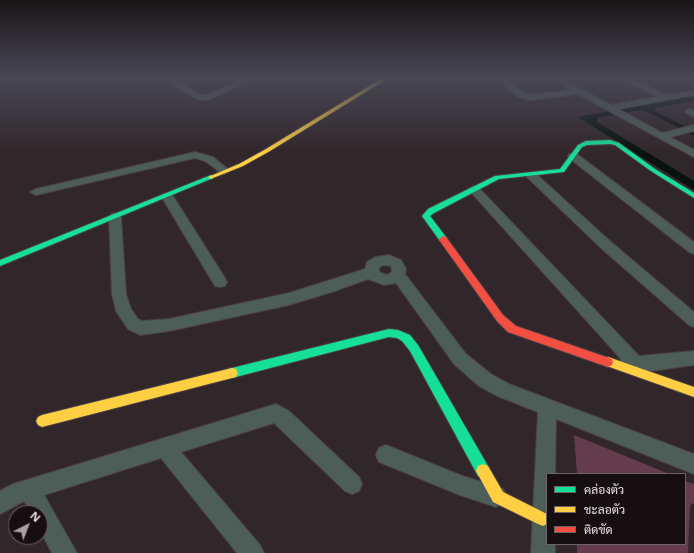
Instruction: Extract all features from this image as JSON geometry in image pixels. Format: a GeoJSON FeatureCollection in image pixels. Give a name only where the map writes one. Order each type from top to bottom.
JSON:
{"type":"FeatureCollection","features":[{"type":"Feature","properties":{"kind":"street"},"geometry":{"type":"LineString","coordinates":[[0,263],[224,172],[268,150],[346,103]]}},
{"type":"Feature","properties":{"kind":"street"},"geometry":{"type":"LineString","coordinates":[[599,103],[694,154]]}},
{"type":"Feature","properties":{"kind":"street"},"geometry":{"type":"LineString","coordinates":[[611,109],[642,103]]}},
{"type":"Feature","properties":{"kind":"street"},"geometry":{"type":"LineString","coordinates":[[662,136],[694,128]]}},
{"type":"Feature","properties":{"kind":"street"},"geometry":{"type":"LineString","coordinates":[[694,196],[614,142],[582,144],[562,171],[553,173],[501,176],[431,211],[426,216],[508,327],[694,392]]}},
{"type":"Feature","properties":{"kind":"street"},"geometry":{"type":"LineString","coordinates":[[36,192],[195,156],[209,160],[224,172]]}},
{"type":"Feature","properties":{"kind":"street"},"geometry":{"type":"LineString","coordinates":[[573,156],[694,249]]}},
{"type":"Feature","properties":{"kind":"street"},"geometry":{"type":"LineString","coordinates":[[531,174],[606,245],[694,320]]}},
{"type":"Feature","properties":{"kind":"street"},"geometry":{"type":"LineString","coordinates":[[474,189],[635,363]]}},
{"type":"Feature","properties":{"kind":"street"},"geometry":{"type":"LineString","coordinates":[[167,196],[220,282]]}},
{"type":"Feature","properties":{"kind":"street"},"geometry":{"type":"LineString","coordinates":[[115,216],[119,294],[124,311],[133,324],[140,328],[170,325],[289,299],[327,288],[372,272],[372,266],[374,263],[380,260],[389,260],[398,266],[398,275],[460,359],[476,374],[503,390],[694,464]]}},
{"type":"Feature","properties":{"kind":"street"},"geometry":{"type":"LineString","coordinates":[[42,421],[389,334],[398,334],[406,338],[414,348],[498,497]]}},
{"type":"Feature","properties":{"kind":"street"},"geometry":{"type":"LineString","coordinates":[[617,364],[651,363],[694,358]]}},
{"type":"Feature","properties":{"kind":"street"},"geometry":{"type":"LineString","coordinates":[[543,553],[547,407]]}},
{"type":"Feature","properties":{"kind":"street"},"geometry":{"type":"LineString","coordinates":[[0,503],[13,495],[29,489],[276,413],[282,416],[352,484]]}},
{"type":"Feature","properties":{"kind":"street"},"geometry":{"type":"LineString","coordinates":[[164,447],[252,553]]}},
{"type":"Feature","properties":{"kind":"street"},"geometry":{"type":"LineString","coordinates":[[386,455],[460,485],[498,497],[543,519]]}},
{"type":"Feature","properties":{"kind":"street"},"geometry":{"type":"LineString","coordinates":[[29,489],[65,553]]}},
{"type":"Feature","properties":{"kind":"shaded area"},"geometry":{"type":"Polygon","coordinates":[[[653,103],[684,103],[655,108],[655,111],[694,131],[694,136],[648,112],[640,110],[598,118],[597,122],[694,181],[694,190],[578,117],[653,103]]]}},
{"type":"Feature","properties":{"kind":"shaded area"},"geometry":{"type":"Polygon","coordinates":[[[574,435],[667,473],[577,473],[574,435]]]}},
{"type":"Feature","properties":{"kind":"shaded area"},"geometry":{"type":"Polygon","coordinates":[[[686,481],[694,484],[694,504],[692,503],[690,507],[688,553],[577,553],[577,545],[686,545],[686,481]]]}},
{"type":"Feature","properties":{"kind":"traffic: fast"},"geometry":{"type":"LineString","coordinates":[[443,239],[426,216],[431,211],[497,177],[562,171],[580,146],[586,143],[610,142],[617,144],[653,170],[694,196]]}},
{"type":"Feature","properties":{"kind":"traffic: fast"},"geometry":{"type":"LineString","coordinates":[[0,263],[211,177]]}},
{"type":"Feature","properties":{"kind":"traffic: fast"},"geometry":{"type":"LineString","coordinates":[[232,373],[389,333],[398,334],[406,338],[414,348],[483,471]]}},
{"type":"Feature","properties":{"kind":"traffic: slow"},"geometry":{"type":"LineString","coordinates":[[211,177],[241,165],[346,103]]}},
{"type":"Feature","properties":{"kind":"traffic: slow"},"geometry":{"type":"LineString","coordinates":[[608,362],[694,392]]}},
{"type":"Feature","properties":{"kind":"traffic: slow"},"geometry":{"type":"LineString","coordinates":[[42,421],[232,373]]}},
{"type":"Feature","properties":{"kind":"traffic: slow"},"geometry":{"type":"LineString","coordinates":[[483,471],[498,497],[543,519]]}},
{"type":"Feature","properties":{"kind":"traffic: jam"},"geometry":{"type":"LineString","coordinates":[[443,239],[500,318],[512,329],[608,362]]}}]}
